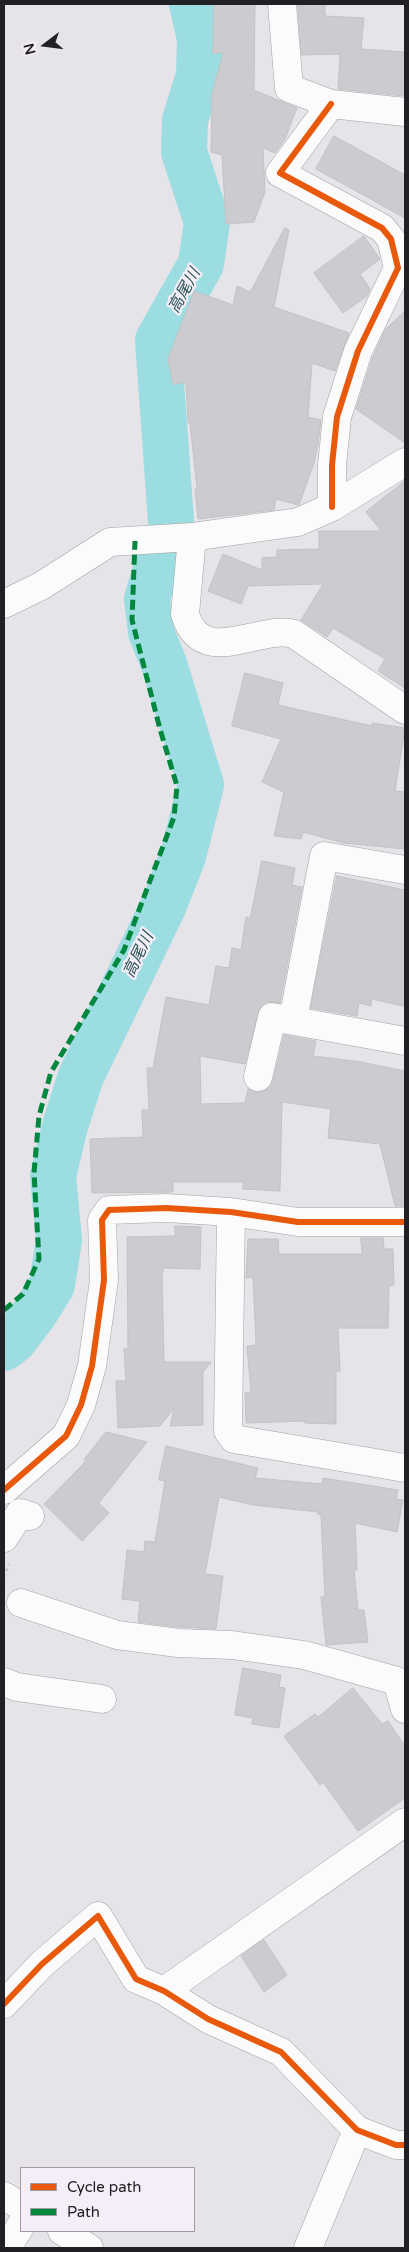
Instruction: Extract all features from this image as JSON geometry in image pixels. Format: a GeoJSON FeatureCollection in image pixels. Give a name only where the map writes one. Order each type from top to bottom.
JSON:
{"type":"FeatureCollection","features":[{"type":"Feature","properties":{"kind":"street"},"geometry":{"type":"LineString","coordinates":[[282,4],[289,88],[331,104],[405,112]]}},
{"type":"Feature","properties":{"kind":"street"},"geometry":{"type":"LineString","coordinates":[[331,104],[280,173],[382,228],[391,239],[398,268],[358,351],[336,417],[332,465],[332,507]]}},
{"type":"Feature","properties":{"kind":"street"},"geometry":{"type":"LineString","coordinates":[[4,604],[41,586],[110,542],[192,537],[298,522],[332,507],[405,462]]}},
{"type":"Feature","properties":{"kind":"street"},"geometry":{"type":"LineString","coordinates":[[192,537],[185,614],[188,625],[198,635],[206,640],[228,643],[283,632],[294,634],[405,710]]}},
{"type":"Feature","properties":{"kind":"street"},"geometry":{"type":"LineString","coordinates":[[294,1020],[324,856],[405,870]]}},
{"type":"Feature","properties":{"kind":"street"},"geometry":{"type":"LineString","coordinates":[[258,1077],[272,1017],[405,1041]]}},
{"type":"Feature","properties":{"kind":"street"},"geometry":{"type":"LineString","coordinates":[[4,1490],[66,1436],[81,1405],[92,1366],[104,1280],[102,1220],[109,1210],[166,1208],[231,1212],[298,1222],[405,1222]]}},
{"type":"Feature","properties":{"kind":"street"},"geometry":{"type":"LineString","coordinates":[[231,1212],[228,1431],[234,1439],[405,1468]]}},
{"type":"Feature","properties":{"kind":"street"},"geometry":{"type":"LineString","coordinates":[[4,1538],[20,1513],[30,1516]]}},
{"type":"Feature","properties":{"kind":"street"},"geometry":{"type":"LineString","coordinates":[[21,1603],[117,1636],[178,1643],[232,1645],[304,1655],[401,1676],[405,1709]]}},
{"type":"Feature","properties":{"kind":"street"},"geometry":{"type":"LineString","coordinates":[[4,1682],[17,1687],[102,1699]]}},
{"type":"Feature","properties":{"kind":"street"},"geometry":{"type":"LineString","coordinates":[[164,1991],[405,1822]]}},
{"type":"Feature","properties":{"kind":"street"},"geometry":{"type":"LineString","coordinates":[[4,2004],[42,1964],[98,1916],[136,1979],[164,1991],[208,2019],[282,2052],[357,2130],[396,2145],[405,2145]]}},
{"type":"Feature","properties":{"kind":"street"},"geometry":{"type":"LineString","coordinates":[[308,2248],[357,2130]]}},
{"type":"Feature","properties":{"kind":"street"},"geometry":{"type":"LineString","coordinates":[[4,2196],[20,2205]]}},
{"type":"Feature","properties":{"kind":"street"},"geometry":{"type":"LineString","coordinates":[[7,2248],[20,2227]]}},
{"type":"Feature","properties":{"kind":"street"},"geometry":{"type":"LineString","coordinates":[[64,2232],[89,2248]]}},
{"type":"Feature","properties":{"kind":"building"},"geometry":{"type":"Polygon","coordinates":[[[214,4],[255,4],[254,90],[297,108],[285,139],[275,153],[263,148],[265,192],[254,222],[226,224],[222,155],[211,152],[212,93],[223,53],[213,53],[214,4]]]}},
{"type":"Feature","properties":{"kind":"building"},"geometry":{"type":"Polygon","coordinates":[[[298,4],[325,4],[325,16],[364,18],[361,49],[405,52],[405,96],[338,89],[340,54],[302,55],[298,4]]]}},
{"type":"Feature","properties":{"kind":"building"},"geometry":{"type":"Polygon","coordinates":[[[334,136],[405,175],[405,218],[316,169],[334,136]]]}},
{"type":"Feature","properties":{"kind":"building"},"geometry":{"type":"Polygon","coordinates":[[[285,228],[289,230],[274,307],[349,333],[335,371],[312,363],[308,417],[321,420],[314,463],[299,505],[276,499],[274,510],[198,519],[195,489],[197,489],[190,423],[188,423],[186,382],[173,385],[168,359],[194,291],[233,305],[237,286],[250,292],[285,228]]]}},
{"type":"Feature","properties":{"kind":"building"},"geometry":{"type":"Polygon","coordinates":[[[364,236],[380,259],[360,274],[370,289],[367,296],[343,313],[314,273],[364,236]]]}},
{"type":"Feature","properties":{"kind":"building"},"geometry":{"type":"Polygon","coordinates":[[[405,311],[405,443],[356,409],[373,357],[385,330],[405,311]]]}},
{"type":"Feature","properties":{"kind":"building"},"geometry":{"type":"Polygon","coordinates":[[[405,481],[405,688],[378,671],[385,659],[333,628],[327,637],[301,620],[323,584],[248,586],[241,604],[208,591],[223,554],[262,570],[262,558],[277,557],[277,550],[319,549],[319,531],[381,531],[366,512],[405,481]]]}},
{"type":"Feature","properties":{"kind":"building"},"geometry":{"type":"Polygon","coordinates":[[[245,673],[283,683],[278,705],[372,726],[372,723],[405,728],[395,791],[405,792],[405,849],[344,843],[303,832],[301,839],[274,836],[284,792],[262,782],[281,739],[232,726],[245,673]]]}},
{"type":"Feature","properties":{"kind":"building"},"geometry":{"type":"Polygon","coordinates":[[[262,861],[295,868],[292,885],[302,887],[280,1003],[267,1002],[260,1007],[245,1064],[200,1056],[201,1104],[245,1103],[248,1089],[262,1092],[269,1088],[273,1081],[284,1035],[316,1041],[313,1056],[361,1062],[405,1071],[405,1206],[395,1206],[380,1144],[328,1138],[331,1109],[282,1102],[280,1191],[243,1189],[243,1182],[173,1182],[173,1192],[92,1193],[90,1139],[143,1137],[142,1110],[149,1110],[147,1068],[153,1068],[166,997],[209,1005],[216,966],[229,968],[232,948],[241,950],[246,917],[250,918],[262,861]]]}},
{"type":"Feature","properties":{"kind":"building"},"geometry":{"type":"Polygon","coordinates":[[[337,876],[405,890],[405,995],[403,1006],[372,999],[371,1006],[359,1003],[357,1016],[311,1008],[337,876]]]}},
{"type":"Feature","properties":{"kind":"building"},"geometry":{"type":"Polygon","coordinates":[[[175,1226],[201,1227],[200,1269],[163,1268],[164,1362],[211,1362],[203,1372],[203,1425],[170,1426],[174,1408],[160,1426],[118,1428],[116,1381],[126,1381],[124,1349],[128,1349],[127,1237],[175,1236],[175,1226]]]}},
{"type":"Feature","properties":{"kind":"building"},"geometry":{"type":"Polygon","coordinates":[[[361,1238],[383,1238],[384,1249],[393,1249],[394,1285],[389,1286],[388,1328],[338,1328],[340,1371],[336,1371],[336,1424],[305,1423],[305,1421],[246,1423],[245,1393],[251,1393],[247,1346],[256,1345],[253,1277],[246,1278],[248,1239],[278,1239],[279,1254],[362,1254],[361,1238]]]}},
{"type":"Feature","properties":{"kind":"building"},"geometry":{"type":"Polygon","coordinates":[[[106,1432],[147,1442],[99,1503],[109,1513],[82,1541],[44,1504],[85,1462],[84,1460],[106,1432]]]}},
{"type":"Feature","properties":{"kind":"building"},"geometry":{"type":"Polygon","coordinates":[[[166,1446],[258,1468],[255,1478],[322,1484],[323,1478],[398,1490],[396,1499],[403,1500],[397,1532],[355,1523],[357,1570],[354,1570],[358,1610],[364,1610],[368,1642],[326,1645],[321,1597],[325,1597],[321,1515],[317,1514],[318,1512],[253,1505],[219,1497],[205,1574],[223,1576],[216,1629],[138,1622],[140,1601],[122,1599],[127,1550],[144,1552],[145,1541],[155,1542],[165,1481],[159,1480],[166,1446]]]}},
{"type":"Feature","properties":{"kind":"building"},"geometry":{"type":"Polygon","coordinates":[[[243,1668],[281,1675],[279,1687],[285,1688],[279,1728],[252,1724],[253,1718],[235,1715],[243,1668]]]}},
{"type":"Feature","properties":{"kind":"building"},"geometry":{"type":"Polygon","coordinates":[[[353,1688],[382,1724],[388,1721],[405,1746],[405,1798],[358,1831],[323,1782],[320,1785],[284,1736],[315,1714],[318,1717],[353,1688]]]}},
{"type":"Feature","properties":{"kind":"building"},"geometry":{"type":"Polygon","coordinates":[[[264,1940],[287,1975],[264,1992],[241,1956],[264,1940]]]}},
{"type":"Feature","properties":{"kind":"waterway","name":"高尾川"},"geometry":{"type":"LineString","coordinates":[[171,521],[158,340],[201,264],[207,222],[184,152],[185,120],[199,75],[200,39],[192,4]]}},
{"type":"Feature","properties":{"kind":"waterway","name":"高尾川"},"geometry":{"type":"LineString","coordinates":[[4,1348],[14,1340],[34,1314],[52,1285],[59,1240],[53,1176],[65,1126],[81,1076],[163,907],[183,856],[201,785],[164,664],[151,632],[147,599],[162,550]]}},
{"type":"Feature","properties":{"kind":"marked path"},"geometry":{"type":"LineString","coordinates":[[4,1310],[23,1294],[39,1259],[34,1173],[39,1116],[51,1072],[124,950],[174,817],[177,786],[132,620],[135,541]]}},
{"type":"Feature","properties":{"kind":"cycle path"},"geometry":{"type":"LineString","coordinates":[[331,104],[280,173],[382,228],[391,239],[398,268],[358,351],[337,417],[332,465],[332,507]]}},
{"type":"Feature","properties":{"kind":"cycle path"},"geometry":{"type":"LineString","coordinates":[[4,1490],[66,1436],[81,1405],[92,1366],[104,1280],[102,1220],[109,1210],[166,1208],[231,1212],[298,1222],[405,1222]]}},
{"type":"Feature","properties":{"kind":"cycle path"},"geometry":{"type":"LineString","coordinates":[[4,2004],[42,1964],[98,1916],[136,1979],[164,1991],[208,2019],[281,2052],[357,2130],[396,2145],[405,2145]]}}]}
